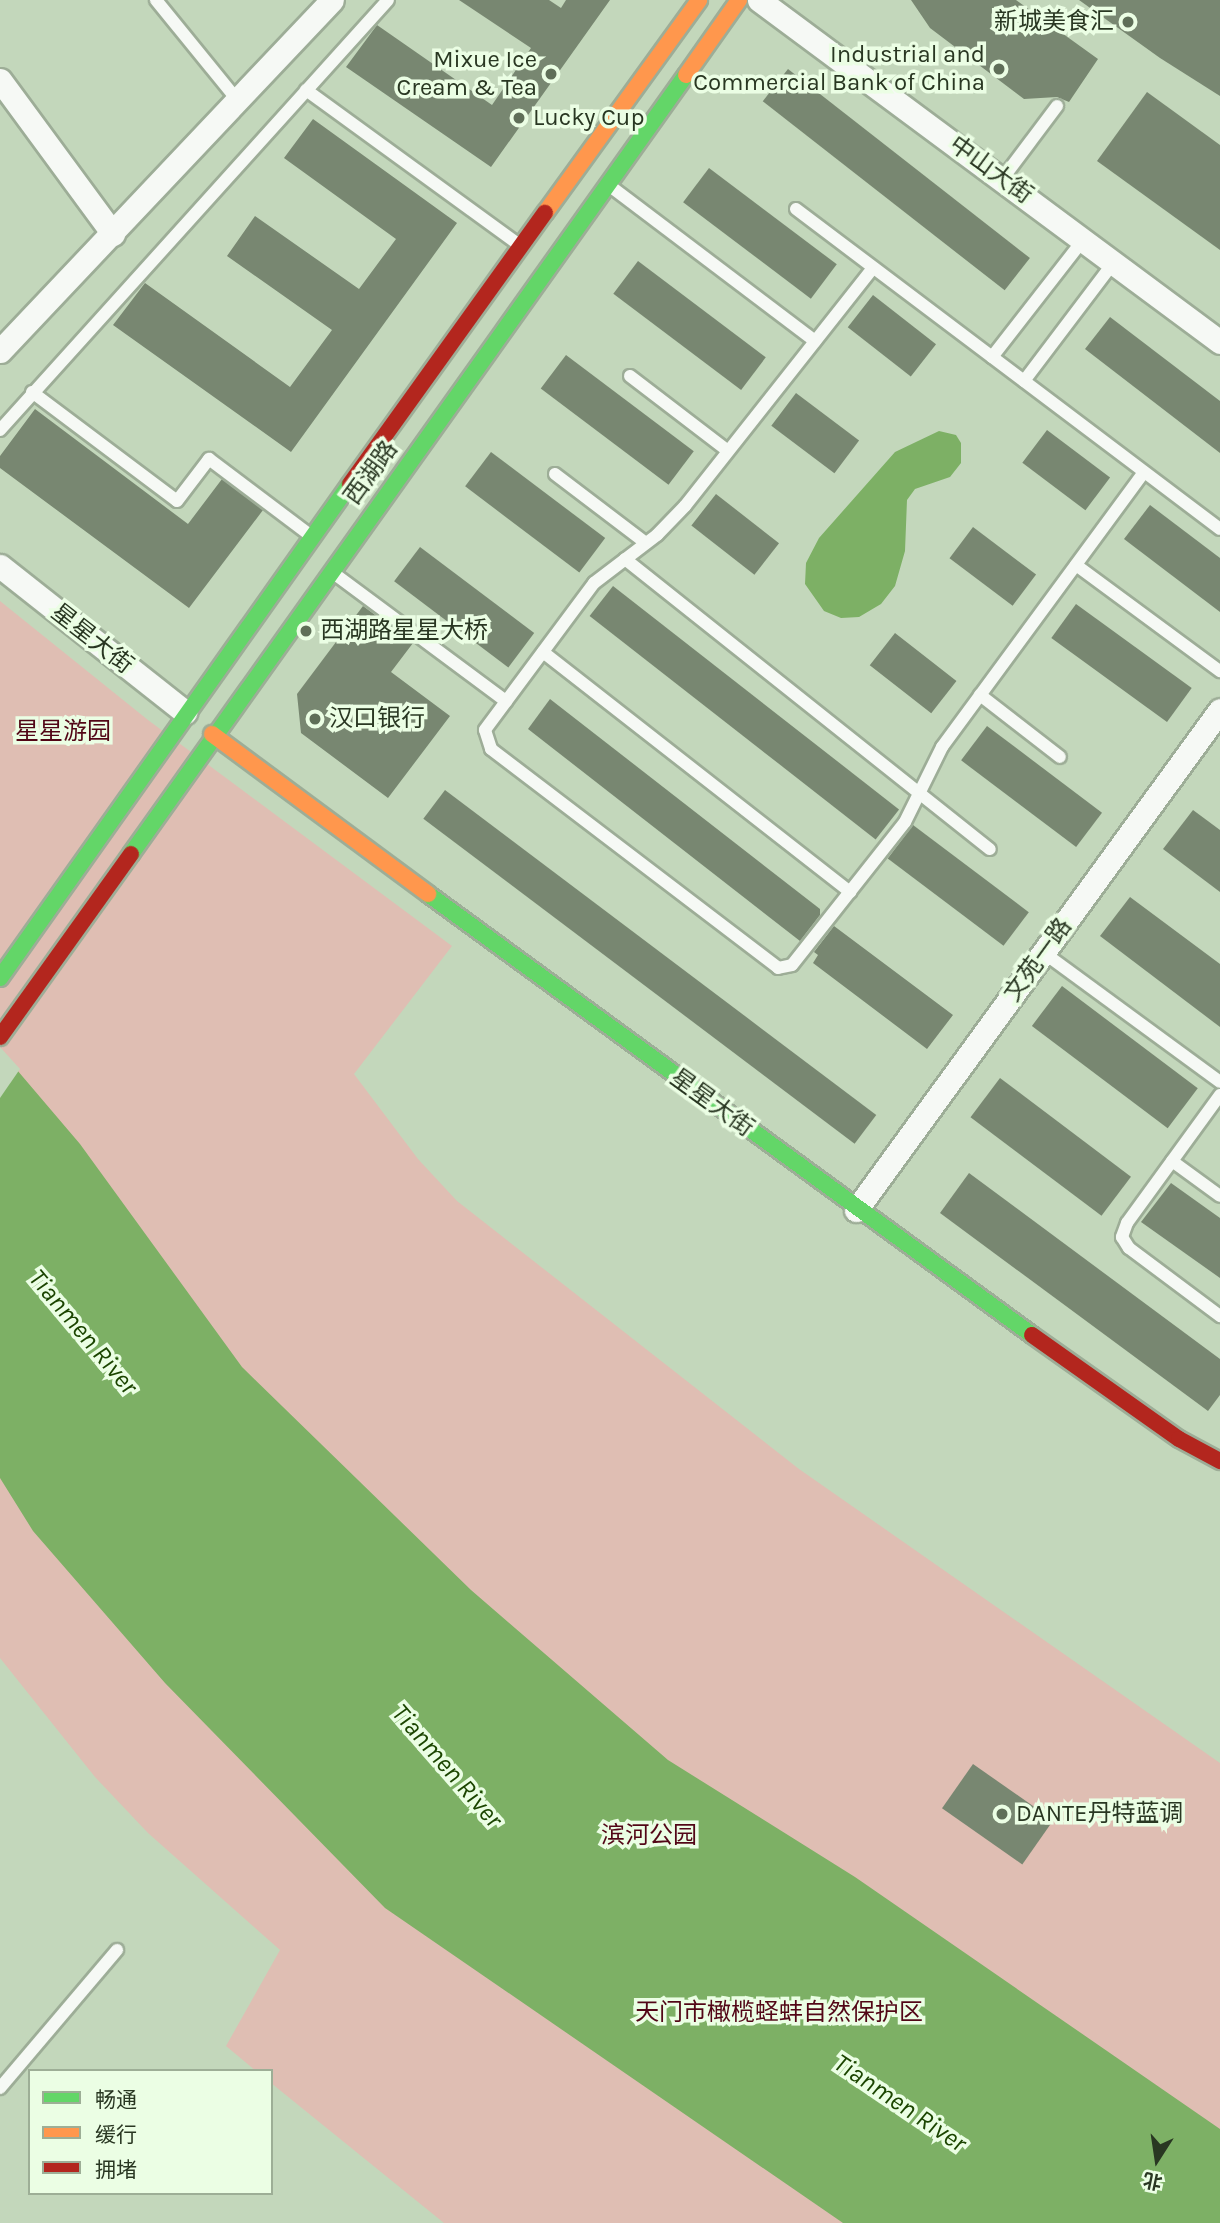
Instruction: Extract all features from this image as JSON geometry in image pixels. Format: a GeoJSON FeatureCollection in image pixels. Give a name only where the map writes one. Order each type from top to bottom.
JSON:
{"type":"FeatureCollection","features":[{"type":"Feature","properties":{"kind":"main road","name":"西湖路"},"geometry":{"type":"LineString","coordinates":[[0,978],[185,712],[699,0]]}},
{"type":"Feature","properties":{"kind":"main road","name":"西湖路"},"geometry":{"type":"LineString","coordinates":[[0,1037],[212,734],[738,0]]}},
{"type":"Feature","properties":{"kind":"main road","name":"星星大街"},"geometry":{"type":"LineString","coordinates":[[212,734],[856,1210],[1179,1439],[1220,1461]]}},
{"type":"Feature","properties":{"kind":"street","name":"中山大街"},"geometry":{"type":"LineString","coordinates":[[759,0],[1003,178],[1220,342]]}},
{"type":"Feature","properties":{"kind":"street"},"geometry":{"type":"LineString","coordinates":[[0,351],[238,101],[326,2]]}},
{"type":"Feature","properties":{"kind":"street"},"geometry":{"type":"LineString","coordinates":[[0,80],[113,234]]}},
{"type":"Feature","properties":{"kind":"street","name":"星星大街"},"geometry":{"type":"LineString","coordinates":[[0,566],[185,712]]}},
{"type":"Feature","properties":{"kind":"street","name":"文苑一路"},"geometry":{"type":"LineString","coordinates":[[856,1210],[1220,710]]}},
{"type":"Feature","properties":{"kind":"lane"},"geometry":{"type":"LineString","coordinates":[[156,0],[238,101]]}},
{"type":"Feature","properties":{"kind":"lane"},"geometry":{"type":"LineString","coordinates":[[0,430],[388,0]]}},
{"type":"Feature","properties":{"kind":"lane"},"geometry":{"type":"LineString","coordinates":[[306,90],[522,246]]}},
{"type":"Feature","properties":{"kind":"lane"},"geometry":{"type":"LineString","coordinates":[[1003,178],[1057,106]]}},
{"type":"Feature","properties":{"kind":"lane"},"geometry":{"type":"LineString","coordinates":[[607,183],[815,341]]}},
{"type":"Feature","properties":{"kind":"lane"},"geometry":{"type":"LineString","coordinates":[[796,209],[1220,529]]}},
{"type":"Feature","properties":{"kind":"lane"},"geometry":{"type":"LineString","coordinates":[[992,357],[1084,239]]}},
{"type":"Feature","properties":{"kind":"lane"},"geometry":{"type":"LineString","coordinates":[[1024,381],[1114,262]]}},
{"type":"Feature","properties":{"kind":"lane"},"geometry":{"type":"LineString","coordinates":[[873,268],[679,513],[646,543],[594,583],[485,730],[491,749],[778,968],[792,965],[905,822],[942,747],[1144,472]]}},
{"type":"Feature","properties":{"kind":"lane"},"geometry":{"type":"LineString","coordinates":[[629,376],[729,451]]}},
{"type":"Feature","properties":{"kind":"lane"},"geometry":{"type":"LineString","coordinates":[[32,392],[177,501],[209,459],[312,536]]}},
{"type":"Feature","properties":{"kind":"lane"},"geometry":{"type":"LineString","coordinates":[[555,474],[646,543]]}},
{"type":"Feature","properties":{"kind":"lane"},"geometry":{"type":"LineString","coordinates":[[625,559],[920,791],[936,809],[990,849]]}},
{"type":"Feature","properties":{"kind":"lane"},"geometry":{"type":"LineString","coordinates":[[1076,565],[1220,671]]}},
{"type":"Feature","properties":{"kind":"lane"},"geometry":{"type":"LineString","coordinates":[[330,570],[506,701]]}},
{"type":"Feature","properties":{"kind":"lane"},"geometry":{"type":"LineString","coordinates":[[542,652],[850,892]]}},
{"type":"Feature","properties":{"kind":"lane"},"geometry":{"type":"LineString","coordinates":[[980,695],[1060,757]]}},
{"type":"Feature","properties":{"kind":"lane"},"geometry":{"type":"LineString","coordinates":[[1044,953],[1220,1082]]}},
{"type":"Feature","properties":{"kind":"lane"},"geometry":{"type":"LineString","coordinates":[[1220,1095],[1126,1223],[1122,1237],[1129,1248],[1220,1316]]}},
{"type":"Feature","properties":{"kind":"lane"},"geometry":{"type":"LineString","coordinates":[[1172,1161],[1220,1196]]}},
{"type":"Feature","properties":{"kind":"lane"},"geometry":{"type":"LineString","coordinates":[[0,2088],[117,1950]]}},
{"type":"Feature","properties":{"kind":"green space","name":"滨河公园"},"geometry":{"type":"Polygon","coordinates":[[[0,601],[148,720],[452,946],[354,1074],[418,1159],[457,1201],[799,1469],[1220,1763],[1220,2223],[444,2223],[273,2085],[273,2069],[254,2069],[226,2046],[280,1950],[148,1833],[95,1777],[0,1658],[0,601]]]}},
{"type":"Feature","properties":{"kind":"water"},"geometry":{"type":"Polygon","coordinates":[[[939,431],[956,435],[961,443],[961,463],[950,477],[915,489],[907,500],[905,551],[895,586],[881,604],[859,617],[841,618],[824,611],[805,584],[806,563],[819,538],[895,452],[939,431]]]}},
{"type":"Feature","properties":{"kind":"water","name":"天门市橄榄蛏蚌自然保护区"},"geometry":{"type":"Polygon","coordinates":[[[0,1050],[80,1144],[242,1367],[471,1590],[668,1760],[855,1877],[1220,2129],[1220,2223],[843,2223],[385,1908],[165,1683],[33,1531],[0,1478],[0,1050]]]}},
{"type":"Feature","properties":{"kind":"pier"},"geometry":{"type":"Polygon","coordinates":[[[0,1047],[20,1069],[0,1098],[0,1047]]]}},
{"type":"Feature","properties":{"kind":"building"},"geometry":{"type":"Polygon","coordinates":[[[459,0],[549,0],[561,8],[566,0],[610,0],[491,167],[346,67],[377,25],[492,105],[531,48],[459,0]]]}},
{"type":"Feature","properties":{"kind":"building"},"geometry":{"type":"Polygon","coordinates":[[[911,0],[1016,0],[1098,59],[1069,102],[1057,97],[1024,99],[930,28],[911,0]]]}},
{"type":"Feature","properties":{"kind":"building"},"geometry":{"type":"Polygon","coordinates":[[[1079,0],[1220,0],[1220,96],[1160,58],[1079,0]]]}},
{"type":"Feature","properties":{"kind":"building"},"geometry":{"type":"Polygon","coordinates":[[[788,69],[1030,258],[1005,290],[763,101],[788,69]]]}},
{"type":"Feature","properties":{"kind":"building"},"geometry":{"type":"Polygon","coordinates":[[[1147,92],[1220,145],[1220,250],[1097,161],[1147,92]]]}},
{"type":"Feature","properties":{"kind":"building"},"geometry":{"type":"Polygon","coordinates":[[[313,119],[457,223],[291,452],[113,325],[145,283],[290,387],[332,330],[227,256],[255,216],[359,289],[396,239],[284,158],[313,119]]]}},
{"type":"Feature","properties":{"kind":"building"},"geometry":{"type":"Polygon","coordinates":[[[709,168],[837,264],[811,299],[683,202],[709,168]]]}},
{"type":"Feature","properties":{"kind":"building"},"geometry":{"type":"Polygon","coordinates":[[[638,261],[766,357],[741,390],[613,294],[638,261]]]}},
{"type":"Feature","properties":{"kind":"building"},"geometry":{"type":"Polygon","coordinates":[[[873,295],[936,344],[911,377],[848,327],[873,295]]]}},
{"type":"Feature","properties":{"kind":"building"},"geometry":{"type":"Polygon","coordinates":[[[1110,317],[1220,401],[1220,453],[1085,349],[1110,317]]]}},
{"type":"Feature","properties":{"kind":"building"},"geometry":{"type":"Polygon","coordinates":[[[566,355],[694,451],[669,485],[541,389],[566,355]]]}},
{"type":"Feature","properties":{"kind":"building"},"geometry":{"type":"Polygon","coordinates":[[[796,393],[859,441],[834,473],[771,426],[796,393]]]}},
{"type":"Feature","properties":{"kind":"building"},"geometry":{"type":"Polygon","coordinates":[[[35,409],[188,524],[222,479],[263,510],[189,608],[0,468],[0,456],[35,409]]]}},
{"type":"Feature","properties":{"kind":"building"},"geometry":{"type":"Polygon","coordinates":[[[1047,430],[1110,478],[1085,510],[1022,463],[1047,430]]]}},
{"type":"Feature","properties":{"kind":"building"},"geometry":{"type":"Polygon","coordinates":[[[491,452],[605,538],[579,572],[465,486],[491,452]]]}},
{"type":"Feature","properties":{"kind":"building"},"geometry":{"type":"Polygon","coordinates":[[[716,494],[779,543],[754,575],[691,526],[716,494]]]}},
{"type":"Feature","properties":{"kind":"building"},"geometry":{"type":"Polygon","coordinates":[[[1150,505],[1220,558],[1220,612],[1124,539],[1150,505]]]}},
{"type":"Feature","properties":{"kind":"building"},"geometry":{"type":"Polygon","coordinates":[[[973,527],[1036,575],[1013,606],[950,558],[973,527]]]}},
{"type":"Feature","properties":{"kind":"building"},"geometry":{"type":"Polygon","coordinates":[[[420,547],[534,633],[508,667],[394,581],[420,547]]]}},
{"type":"Feature","properties":{"kind":"building"},"geometry":{"type":"Polygon","coordinates":[[[613,586],[899,809],[876,839],[590,616],[613,586]]]}},
{"type":"Feature","properties":{"kind":"building"},"geometry":{"type":"Polygon","coordinates":[[[1076,604],[1192,688],[1167,722],[1051,638],[1076,604]]]}},
{"type":"Feature","properties":{"kind":"building"},"geometry":{"type":"Polygon","coordinates":[[[363,606],[413,643],[391,672],[450,716],[388,798],[301,733],[297,694],[363,606]]]}},
{"type":"Feature","properties":{"kind":"building"},"geometry":{"type":"Polygon","coordinates":[[[895,633],[956,681],[931,713],[870,665],[895,633]]]}},
{"type":"Feature","properties":{"kind":"building"},"geometry":{"type":"Polygon","coordinates":[[[550,699],[820,909],[820,915],[800,941],[528,729],[550,699]]]}},
{"type":"Feature","properties":{"kind":"building"},"geometry":{"type":"Polygon","coordinates":[[[987,726],[1102,813],[1076,847],[961,760],[987,726]]]}},
{"type":"Feature","properties":{"kind":"building"},"geometry":{"type":"Polygon","coordinates":[[[445,790],[876,1115],[855,1144],[423,819],[445,790]]]}},
{"type":"Feature","properties":{"kind":"building"},"geometry":{"type":"Polygon","coordinates":[[[1193,810],[1220,830],[1220,892],[1163,849],[1193,810]]]}},
{"type":"Feature","properties":{"kind":"building"},"geometry":{"type":"Polygon","coordinates":[[[913,825],[1029,912],[1004,946],[888,859],[913,825]]]}},
{"type":"Feature","properties":{"kind":"building"},"geometry":{"type":"Polygon","coordinates":[[[1130,897],[1220,964],[1220,1027],[1100,936],[1130,897]]]}},
{"type":"Feature","properties":{"kind":"building"},"geometry":{"type":"Polygon","coordinates":[[[834,926],[953,1015],[927,1049],[813,963],[818,955],[814,952],[834,926]]]}},
{"type":"Feature","properties":{"kind":"building"},"geometry":{"type":"Polygon","coordinates":[[[1062,986],[1198,1088],[1168,1128],[1032,1026],[1062,986]]]}},
{"type":"Feature","properties":{"kind":"building"},"geometry":{"type":"Polygon","coordinates":[[[1000,1078],[1131,1177],[1101,1216],[971,1117],[1000,1078]]]}},
{"type":"Feature","properties":{"kind":"building"},"geometry":{"type":"Polygon","coordinates":[[[969,1173],[1220,1359],[1220,1395],[1208,1411],[940,1213],[969,1173]]]}},
{"type":"Feature","properties":{"kind":"building"},"geometry":{"type":"Polygon","coordinates":[[[1171,1183],[1220,1218],[1220,1278],[1141,1222],[1171,1183]]]}},
{"type":"Feature","properties":{"kind":"building"},"geometry":{"type":"Polygon","coordinates":[[[973,1764],[1053,1820],[1022,1864],[942,1808],[973,1764]]]}},
{"type":"Feature","properties":{"kind":"traffic: fast"},"geometry":{"type":"LineString","coordinates":[[131,854],[686,75]]}},
{"type":"Feature","properties":{"kind":"traffic: fast"},"geometry":{"type":"LineString","coordinates":[[0,978],[350,484]]}},
{"type":"Feature","properties":{"kind":"traffic: fast"},"geometry":{"type":"LineString","coordinates":[[428,894],[1032,1335]]}},
{"type":"Feature","properties":{"kind":"traffic: slow"},"geometry":{"type":"LineString","coordinates":[[545,213],[699,0]]}},
{"type":"Feature","properties":{"kind":"traffic: slow"},"geometry":{"type":"LineString","coordinates":[[686,75],[739,0]]}},
{"type":"Feature","properties":{"kind":"traffic: slow"},"geometry":{"type":"LineString","coordinates":[[212,734],[428,894]]}},
{"type":"Feature","properties":{"kind":"traffic: jam"},"geometry":{"type":"LineString","coordinates":[[350,484],[545,213]]}},
{"type":"Feature","properties":{"kind":"traffic: jam"},"geometry":{"type":"LineString","coordinates":[[0,1037],[131,854]]}},
{"type":"Feature","properties":{"kind":"traffic: jam"},"geometry":{"type":"LineString","coordinates":[[1032,1335],[1179,1439],[1220,1461]]}},
{"type":"Feature","properties":{"kind":"place","name":"新城美食汇"},"geometry":{"type":"Point","coordinates":[1128,22]}},
{"type":"Feature","properties":{"kind":"place","name":"Industrial and Commercial Bank of China"},"geometry":{"type":"Point","coordinates":[999,69]}},
{"type":"Feature","properties":{"kind":"place","name":"Mixue Ice Cream & Tea"},"geometry":{"type":"Point","coordinates":[551,74]}},
{"type":"Feature","properties":{"kind":"place","name":"Lucky Cup"},"geometry":{"type":"Point","coordinates":[519,118]}},
{"type":"Feature","properties":{"kind":"place","name":"西湖路星星大桥"},"geometry":{"type":"Point","coordinates":[306,631]}},
{"type":"Feature","properties":{"kind":"place","name":"汉口银行"},"geometry":{"type":"Point","coordinates":[315,719]}},
{"type":"Feature","properties":{"kind":"place","name":"DANTE丹特蓝调"},"geometry":{"type":"Point","coordinates":[1002,1814]}},
{"type":"Feature","properties":{"kind":"park label","name":"星星游园"},"geometry":{"type":"Point","coordinates":[63,732]}},
{"type":"Feature","properties":{"kind":"water label","name":"Tianmen River"},"geometry":{"type":"Point","coordinates":[83,1332]}},
{"type":"Feature","properties":{"kind":"water label","name":"Tianmen River"},"geometry":{"type":"Point","coordinates":[447,1766]}},
{"type":"Feature","properties":{"kind":"water label","name":"Tianmen River"},"geometry":{"type":"Point","coordinates":[900,2103]}}]}
